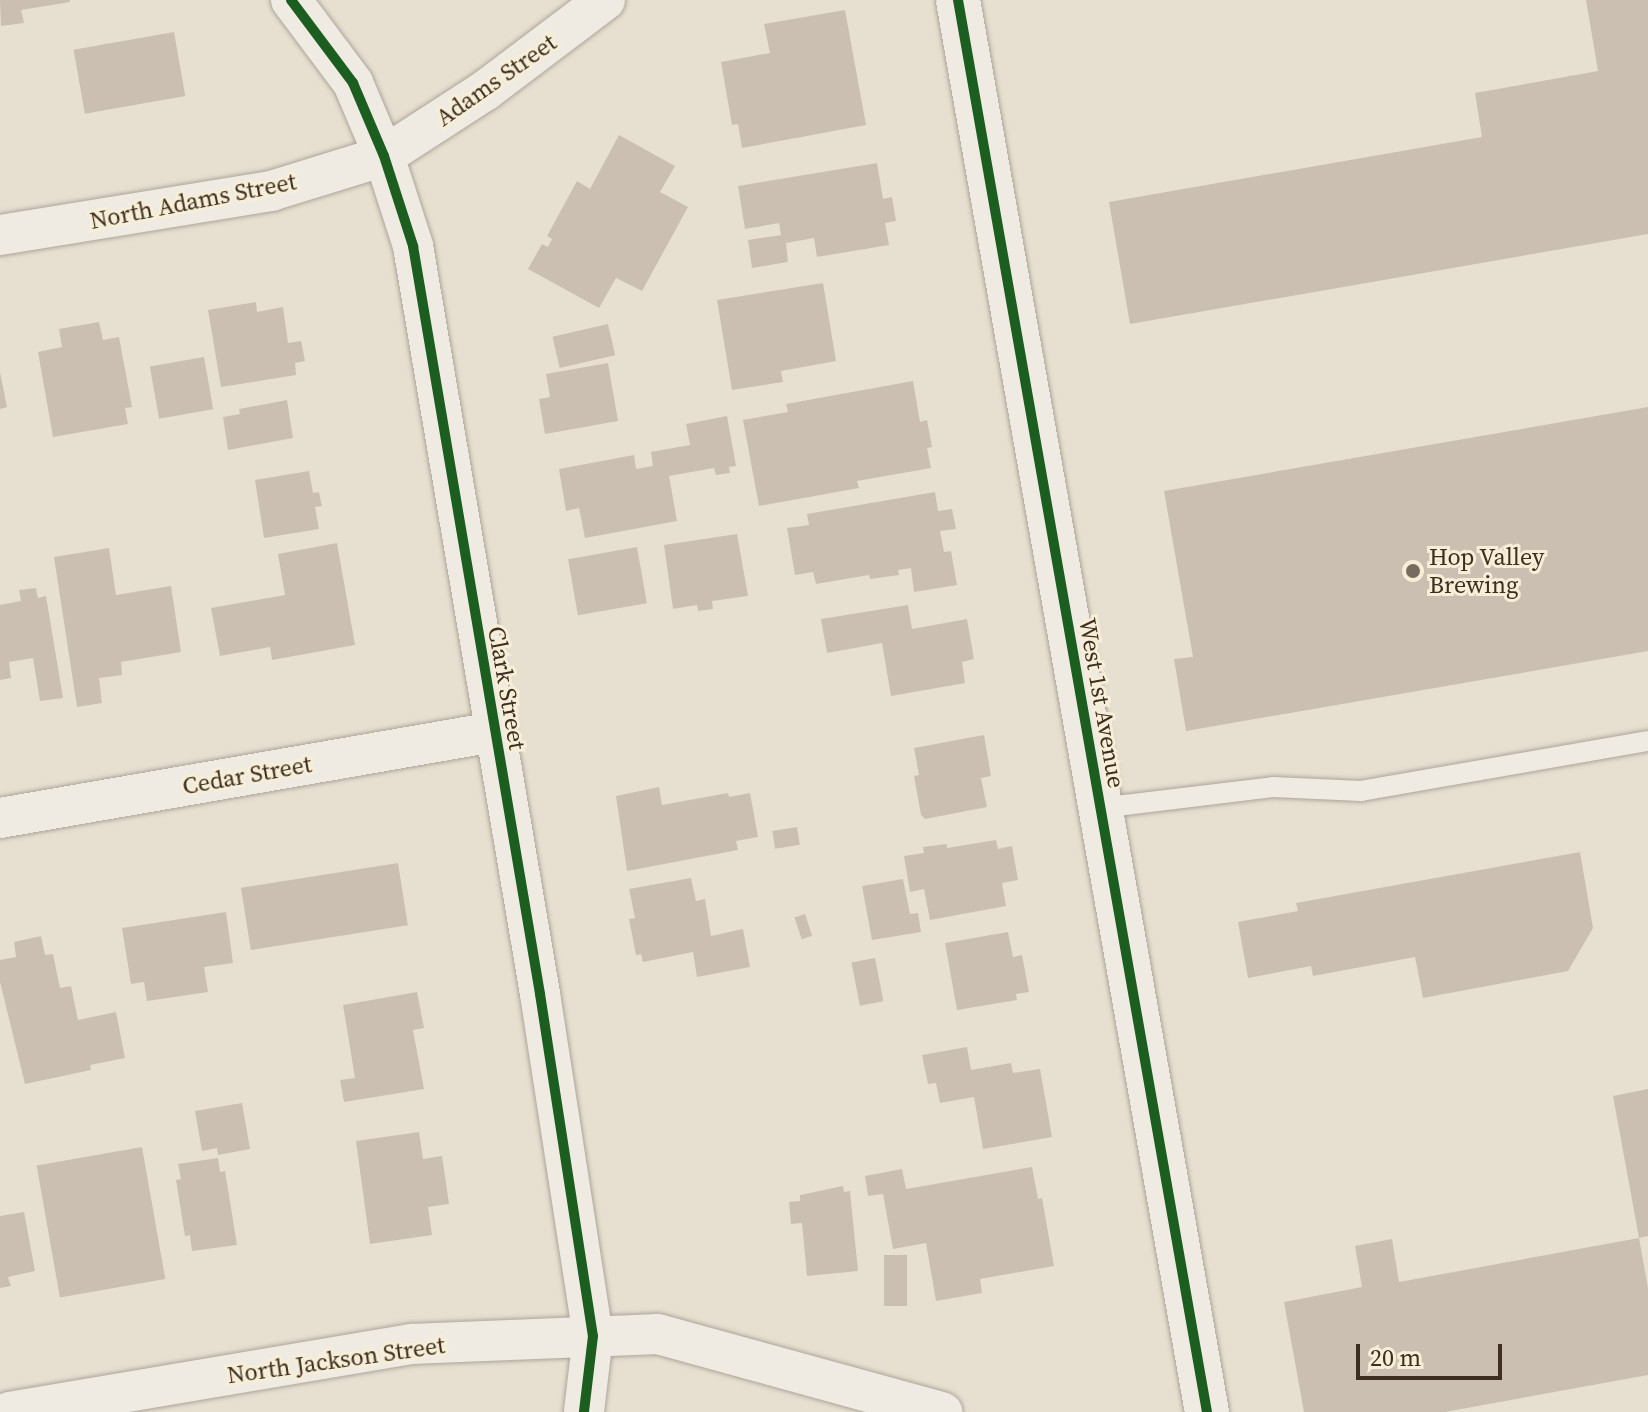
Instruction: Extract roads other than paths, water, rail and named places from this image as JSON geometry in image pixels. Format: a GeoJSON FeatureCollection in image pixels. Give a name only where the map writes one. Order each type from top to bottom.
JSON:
{"type":"FeatureCollection","features":[{"type":"Feature","properties":{"kind":"street","name":"Clark Street"},"geometry":{"type":"LineString","coordinates":[[291,0],[353,83],[384,156],[413,246],[593,1336],[584,1412]]}},
{"type":"Feature","properties":{"kind":"street","name":"Adams Street"},"geometry":{"type":"LineString","coordinates":[[384,156],[486,90],[605,0]]}},
{"type":"Feature","properties":{"kind":"street","name":"West 1st Avenue"},"geometry":{"type":"LineString","coordinates":[[958,0],[1207,1412]]}},
{"type":"Feature","properties":{"kind":"street","name":"North Adams Street"},"geometry":{"type":"LineString","coordinates":[[0,235],[271,191],[384,156]]}},
{"type":"Feature","properties":{"kind":"street","name":"Cedar Street"},"geometry":{"type":"LineString","coordinates":[[0,818],[494,732]]}},
{"type":"Feature","properties":{"kind":"street","name":"North Jackson Street"},"geometry":{"type":"LineString","coordinates":[[9,1412],[412,1344],[658,1334],[942,1412]]}},
{"type":"Feature","properties":{"kind":"lane"},"geometry":{"type":"LineString","coordinates":[[1100,808],[1273,787],[1361,791],[1648,741]]}},
{"type":"Feature","properties":{"kind":"place","name":"Hop Valley Brewing"},"geometry":{"type":"Point","coordinates":[1413,571]}}]}
